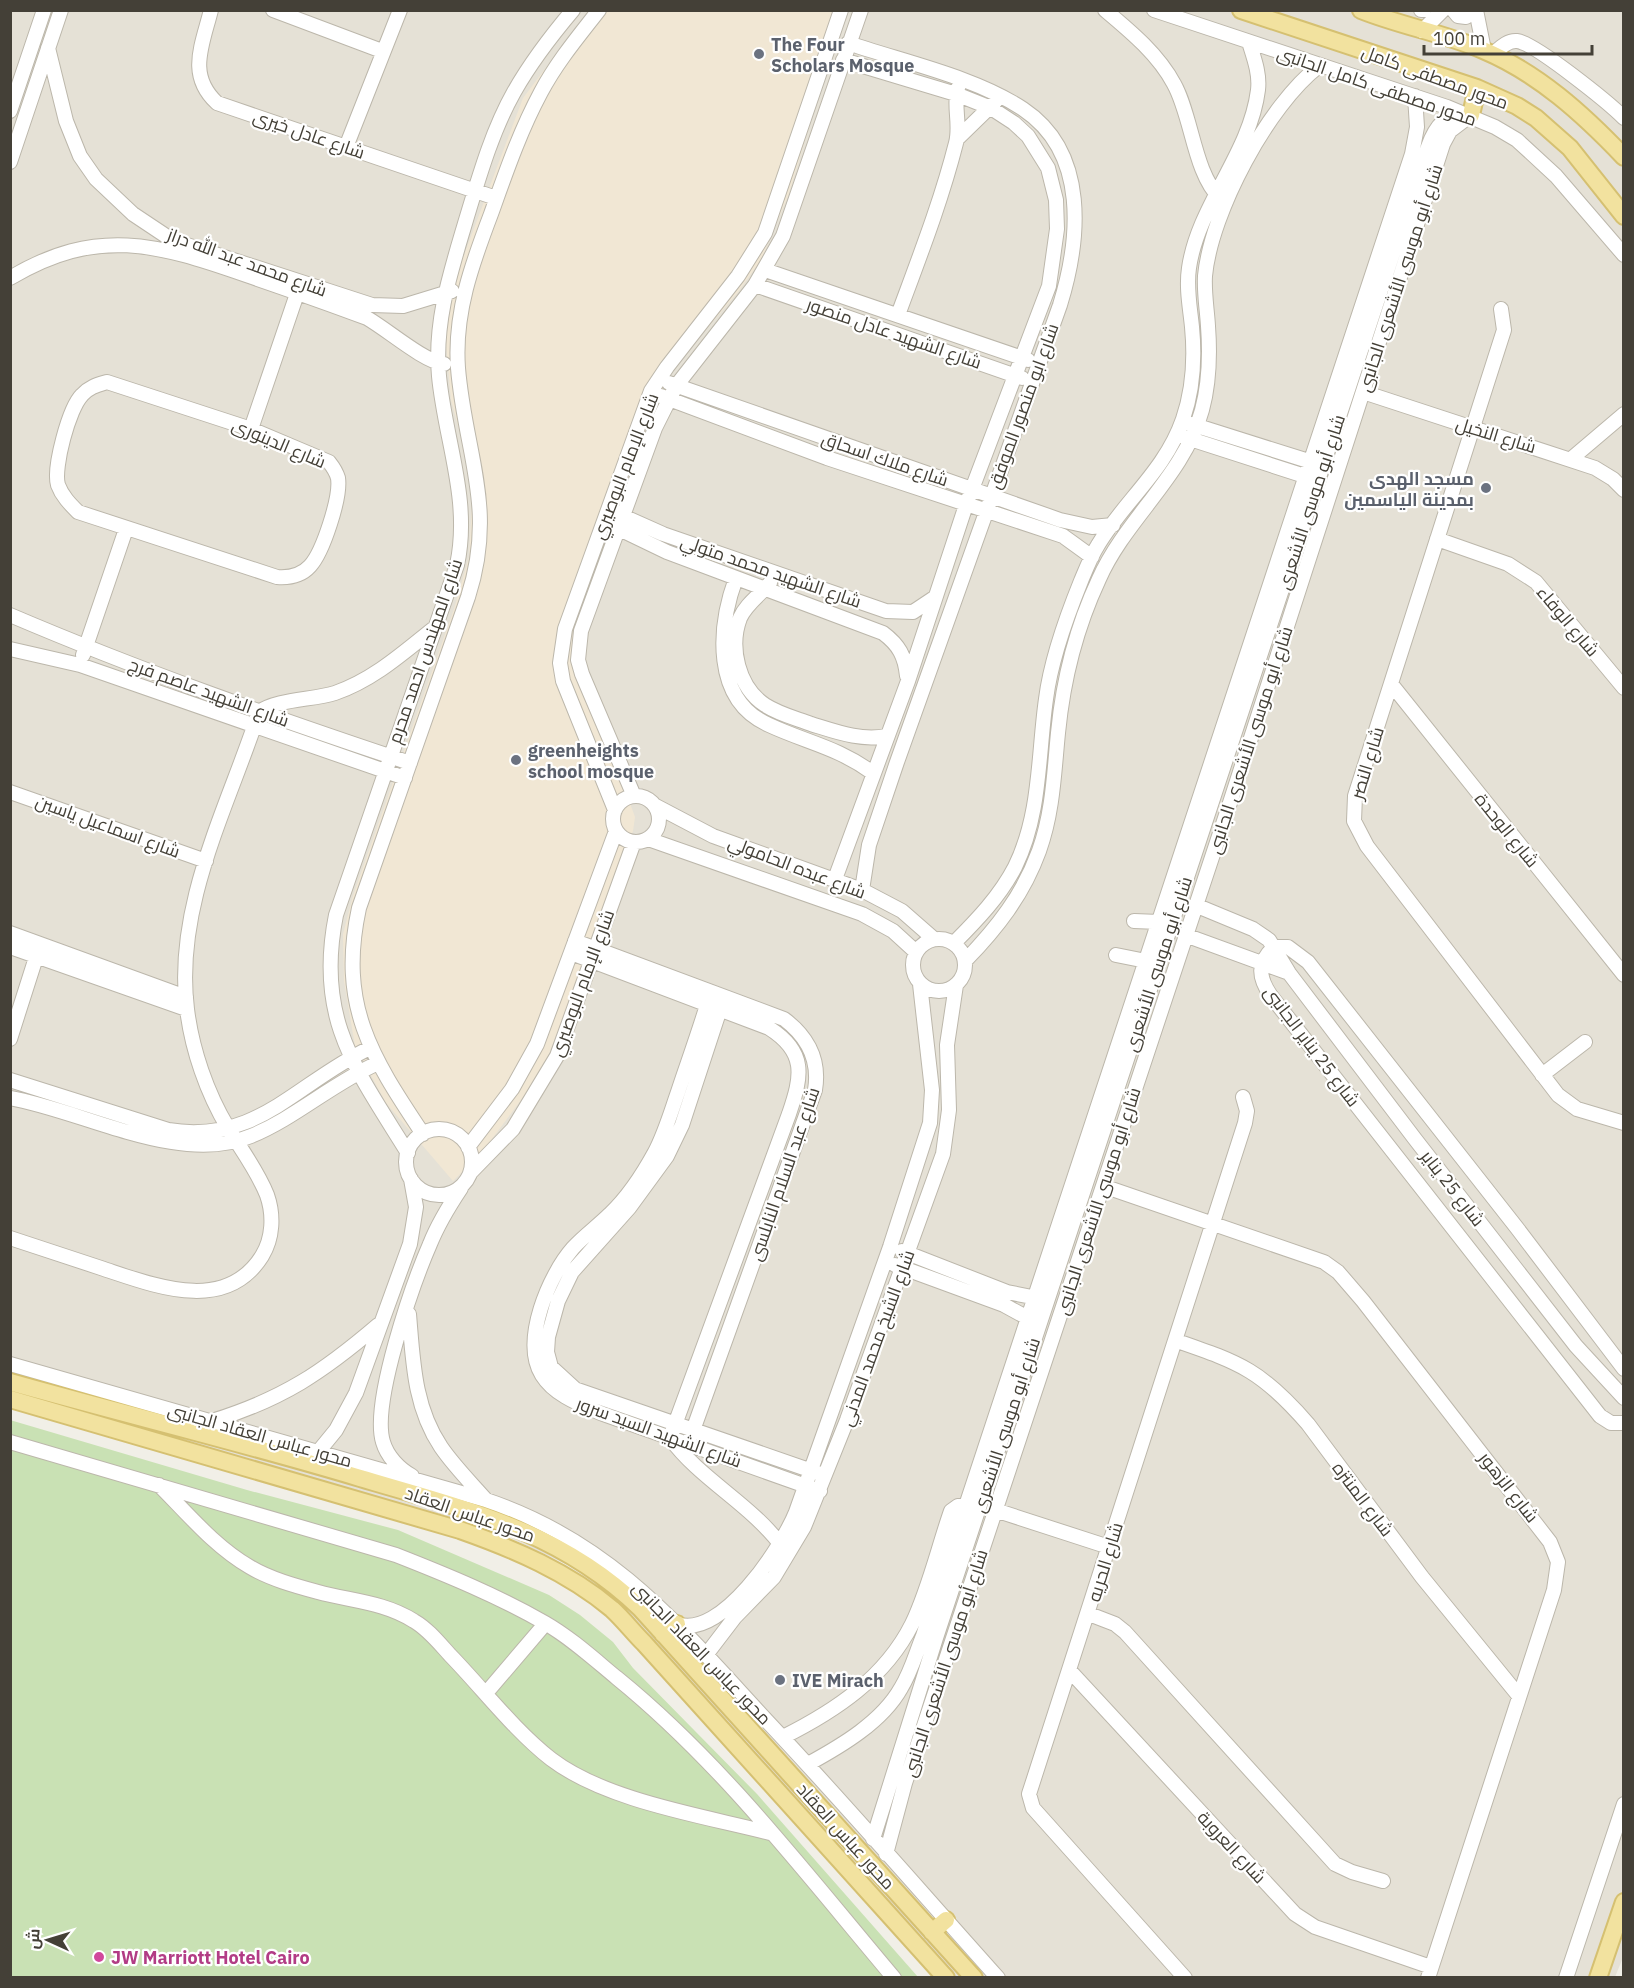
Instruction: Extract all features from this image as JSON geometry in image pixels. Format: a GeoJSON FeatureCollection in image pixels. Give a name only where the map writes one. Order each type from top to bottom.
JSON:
{"type":"FeatureCollection","features":[{"type":"Feature","properties":{"kind":"main road","name":"محور مصطفى كامل"},"geometry":{"type":"LineString","coordinates":[[1241,10],[1477,88],[1517,106],[1554,132],[1623,216]]}},
{"type":"Feature","properties":{"kind":"main road","name":"محور مصطفى كامل"},"geometry":{"type":"LineString","coordinates":[[1361,10],[1389,17],[1422,31],[1488,52],[1528,74],[1562,98],[1623,158]]}},
{"type":"Feature","properties":{"kind":"main road"},"geometry":{"type":"LineString","coordinates":[[1471,115],[1477,88]]}},
{"type":"Feature","properties":{"kind":"main road","name":"محور عباس العقاد"},"geometry":{"type":"LineString","coordinates":[[10,1382],[261,1442],[422,1489],[552,1543],[586,1563],[670,1629],[932,1932],[974,1977]]}},
{"type":"Feature","properties":{"kind":"main road"},"geometry":{"type":"LineString","coordinates":[[34,1406],[33,1395],[42,1390]]}},
{"type":"Feature","properties":{"kind":"main road","name":"محور عباس العقاد"},"geometry":{"type":"LineString","coordinates":[[10,1399],[460,1530],[500,1544],[576,1584],[612,1610],[644,1643],[946,1977]]}},
{"type":"Feature","properties":{"kind":"main road"},"geometry":{"type":"LineString","coordinates":[[1598,1977],[1623,1902]]}},
{"type":"Feature","properties":{"kind":"main road"},"geometry":{"type":"LineString","coordinates":[[932,1932],[946,1920]]}},
{"type":"Feature","properties":{"kind":"street"},"geometry":{"type":"LineString","coordinates":[[10,111],[44,10]]}},
{"type":"Feature","properties":{"kind":"street"},"geometry":{"type":"LineString","coordinates":[[10,162],[61,10]]}},
{"type":"Feature","properties":{"kind":"street","name":"شارع عادل خيرى"},"geometry":{"type":"LineString","coordinates":[[211,10],[199,59],[200,81],[208,95],[217,103],[496,198]]}},
{"type":"Feature","properties":{"kind":"street"},"geometry":{"type":"LineString","coordinates":[[273,10],[382,51]]}},
{"type":"Feature","properties":{"kind":"street"},"geometry":{"type":"LineString","coordinates":[[346,147],[400,10]]}},
{"type":"Feature","properties":{"kind":"street","name":"شارع المهندس احمد محرم"},"geometry":{"type":"LineString","coordinates":[[408,1153],[350,1058],[334,1012],[330,963],[332,939],[336,915],[384,771],[457,565],[463,523],[438,363],[440,321],[445,292],[475,190],[513,94],[548,40],[573,10]]}},
{"type":"Feature","properties":{"kind":"street","name":"شارع المهندس احمد محرم"},"geometry":{"type":"LineString","coordinates":[[423,1134],[378,1063],[370,1048],[359,1015],[353,986],[355,927],[465,608],[481,548],[480,497],[458,365],[459,321],[465,290],[511,157],[541,92],[559,62],[599,10]]}},
{"type":"Feature","properties":{"kind":"street"},"geometry":{"type":"LineString","coordinates":[[1105,10],[1151,52],[1174,84],[1205,176],[1220,199]]}},
{"type":"Feature","properties":{"kind":"street","name":"محور مصطفى كامل الجانبى"},"geometry":{"type":"LineString","coordinates":[[1154,10],[1471,115],[1517,140],[1538,159],[1556,176],[1623,255]]}},
{"type":"Feature","properties":{"kind":"street"},"geometry":{"type":"LineString","coordinates":[[1422,31],[1443,10]]}},
{"type":"Feature","properties":{"kind":"street"},"geometry":{"type":"LineString","coordinates":[[1452,10],[1458,16],[1466,17],[1476,11],[1488,52],[1508,42],[1522,42],[1577,79],[1623,118]]}},
{"type":"Feature","properties":{"kind":"street"},"geometry":{"type":"LineString","coordinates":[[840,14],[858,16]]}},
{"type":"Feature","properties":{"kind":"street","name":"شارع الإمام البوصيري"},"geometry":{"type":"LineString","coordinates":[[615,810],[563,681],[560,663],[565,629],[655,386],[738,276],[765,233],[840,14]]}},
{"type":"Feature","properties":{"kind":"street","name":"شارع الإمام البوصيري"},"geometry":{"type":"LineString","coordinates":[[634,796],[578,660],[581,631],[655,428],[669,399],[676,386],[755,285],[765,270],[790,218],[858,16]]}},
{"type":"Feature","properties":{"kind":"street"},"geometry":{"type":"LineString","coordinates":[[965,961],[954,944],[944,939],[934,939],[921,946],[916,952],[912,965],[920,984],[938,992],[956,985],[963,974],[965,961],[997,927],[1014,903],[1039,850],[1053,792],[1058,732],[1068,672],[1098,580],[1119,542],[1150,503],[1192,440],[1197,426],[1208,381],[1205,277],[1220,199],[1258,89],[1258,73],[1249,42]]}},
{"type":"Feature","properties":{"kind":"street","name":"شارع ابو منصور الموفق"},"geometry":{"type":"LineString","coordinates":[[835,879],[908,681],[966,505],[1042,305],[1054,266],[1057,229],[1056,200],[1048,168],[1039,152],[1014,123],[959,87],[848,43]]}},
{"type":"Feature","properties":{"kind":"street","name":"شارع محمد عبد الله دراز"},"geometry":{"type":"LineString","coordinates":[[48,48],[66,121],[80,156],[96,179],[132,214],[183,248],[369,312],[425,357],[438,363]]}},
{"type":"Feature","properties":{"kind":"street","name":"شارع ابو منصور الموفق"},"geometry":{"type":"LineString","coordinates":[[843,60],[1000,95],[1025,110],[1047,131],[1066,164],[1074,193],[1072,260],[1060,305],[940,633],[869,845],[862,890]]}},
{"type":"Feature","properties":{"kind":"street"},"geometry":{"type":"LineString","coordinates":[[954,944],[992,901],[1015,867],[1024,845],[1034,809],[1046,697],[1053,665],[1068,616],[1092,557],[1113,525],[1152,476],[1182,421],[1192,369],[1188,297],[1189,269],[1194,246],[1220,199],[1277,112],[1299,82],[1319,66]]}},
{"type":"Feature","properties":{"kind":"street"},"geometry":{"type":"LineString","coordinates":[[898,315],[943,189],[957,139],[959,87]]}},
{"type":"Feature","properties":{"kind":"street"},"geometry":{"type":"LineString","coordinates":[[957,139],[991,108],[1000,95]]}},
{"type":"Feature","properties":{"kind":"street","name":"شارع أبو موسى الأشعرى"},"geometry":{"type":"LineString","coordinates":[[1317,463],[1412,153],[1417,126],[1415,96]]}},
{"type":"Feature","properties":{"kind":"street","name":"شارع أبو موسى الأشعرى"},"geometry":{"type":"LineString","coordinates":[[808,1764],[862,1730],[891,1702],[930,1637],[1317,463],[1431,138],[1450,116],[1459,113],[1471,115]]}},
{"type":"Feature","properties":{"kind":"street","name":"شارع أبو موسى الأشعرى الجانبى"},"geometry":{"type":"LineString","coordinates":[[886,1854],[905,1783],[1195,906],[1443,144],[1450,131],[1471,115]]}},
{"type":"Feature","properties":{"kind":"street","name":"شارع محمد عبد الله دراز"},"geometry":{"type":"LineString","coordinates":[[10,278],[39,261],[70,250],[98,246],[183,248]]}},
{"type":"Feature","properties":{"kind":"street","name":"شارع الشهيد عادل منصور"},"geometry":{"type":"LineString","coordinates":[[765,270],[1039,363]]}},
{"type":"Feature","properties":{"kind":"street","name":"شارع الشهيد عادل منصور"},"geometry":{"type":"LineString","coordinates":[[755,285],[1032,381]]}},
{"type":"Feature","properties":{"kind":"street"},"geometry":{"type":"LineString","coordinates":[[251,429],[299,288]]}},
{"type":"Feature","properties":{"kind":"street","name":"شارع محمد عبد الله دراز"},"geometry":{"type":"LineString","coordinates":[[369,312],[403,306],[445,292],[465,290]]}},
{"type":"Feature","properties":{"kind":"street","name":"شارع النصر"},"geometry":{"type":"LineString","coordinates":[[1501,309],[1504,330],[1355,796],[1353,809],[1358,833],[1542,1075],[1568,1104],[1623,1123]]}},
{"type":"Feature","properties":{"kind":"street"},"geometry":{"type":"LineString","coordinates":[[438,363],[458,365]]}},
{"type":"Feature","properties":{"kind":"street","name":"شارع الدينورى"},"geometry":{"type":"LineString","coordinates":[[107,382],[251,429],[322,458],[334,468],[337,476],[330,521],[316,556],[301,574],[289,578],[277,577],[126,529],[78,512],[62,494],[56,473],[66,432],[80,396],[92,387],[107,382]]}},
{"type":"Feature","properties":{"kind":"street","name":"شارع ملاك اسحاق"},"geometry":{"type":"LineString","coordinates":[[655,386],[676,386],[1080,525],[1113,525]]}},
{"type":"Feature","properties":{"kind":"street","name":"شارع ملاك اسحاق"},"geometry":{"type":"LineString","coordinates":[[655,386],[669,399],[985,512],[1063,536],[1092,557]]}},
{"type":"Feature","properties":{"kind":"street","name":"شارع النخيل"},"geometry":{"type":"LineString","coordinates":[[1363,392],[1571,459],[1604,472],[1623,490]]}},
{"type":"Feature","properties":{"kind":"street"},"geometry":{"type":"LineString","coordinates":[[1571,459],[1623,414]]}},
{"type":"Feature","properties":{"kind":"street"},"geometry":{"type":"LineString","coordinates":[[1182,421],[1317,463]]}},
{"type":"Feature","properties":{"kind":"street"},"geometry":{"type":"LineString","coordinates":[[1176,435],[1312,478]]}},
{"type":"Feature","properties":{"kind":"street","name":"شارع أبو موسى الأشعرى"},"geometry":{"type":"LineString","coordinates":[[1119,1063],[1120,1020],[1146,961],[1193,799],[1249,635],[1312,478]]}},
{"type":"Feature","properties":{"kind":"street"},"geometry":{"type":"LineString","coordinates":[[606,515],[622,523]]}},
{"type":"Feature","properties":{"kind":"street","name":"شارع الشهيد محمد متولي"},"geometry":{"type":"LineString","coordinates":[[622,523],[663,534],[893,612],[913,612],[934,598]]}},
{"type":"Feature","properties":{"kind":"street","name":"شارع الشهيد محمد متولي"},"geometry":{"type":"LineString","coordinates":[[622,523],[736,578],[883,633],[898,646],[903,655],[908,681]]}},
{"type":"Feature","properties":{"kind":"street"},"geometry":{"type":"LineString","coordinates":[[80,665],[126,529]]}},
{"type":"Feature","properties":{"kind":"street","name":"شارع الوفاء"},"geometry":{"type":"LineString","coordinates":[[1437,539],[1508,564],[1530,577],[1623,688]]}},
{"type":"Feature","properties":{"kind":"street"},"geometry":{"type":"LineString","coordinates":[[777,574],[746,608],[740,618],[736,639],[737,663],[751,693],[777,713],[846,735],[860,738],[887,736]]}},
{"type":"Feature","properties":{"kind":"street"},"geometry":{"type":"LineString","coordinates":[[736,578],[724,623],[723,648],[725,669],[732,690],[745,707],[767,724],[840,752],[873,773]]}},
{"type":"Feature","properties":{"kind":"street","name":"شارع الشهيد عاصم فرج"},"geometry":{"type":"LineString","coordinates":[[10,615],[86,647],[259,712],[410,763]]}},
{"type":"Feature","properties":{"kind":"street"},"geometry":{"type":"LineString","coordinates":[[924,628],[940,633]]}},
{"type":"Feature","properties":{"kind":"street"},"geometry":{"type":"LineString","coordinates":[[10,1238],[172,1289],[205,1291],[224,1288],[241,1279],[255,1266],[265,1250],[271,1232],[271,1213],[267,1194],[208,1089],[199,1063],[186,1003],[188,951],[194,905],[206,861],[259,712],[268,706],[319,698],[351,686],[389,664],[434,629]]}},
{"type":"Feature","properties":{"kind":"street","name":"شارع الشهيد عاصم فرج"},"geometry":{"type":"LineString","coordinates":[[10,649],[80,665],[405,778]]}},
{"type":"Feature","properties":{"kind":"street","name":"شارع الوحدة"},"geometry":{"type":"LineString","coordinates":[[1392,685],[1623,975]]}},
{"type":"Feature","properties":{"kind":"street"},"geometry":{"type":"LineString","coordinates":[[880,756],[897,762]]}},
{"type":"Feature","properties":{"kind":"street","name":"شارع اسماعيل ياسين"},"geometry":{"type":"LineString","coordinates":[[10,792],[206,861]]}},
{"type":"Feature","properties":{"kind":"street"},"geometry":{"type":"LineString","coordinates":[[634,796],[645,798],[654,805],[658,824],[641,840],[624,839],[616,831],[613,821],[615,810],[621,802],[634,796]]}},
{"type":"Feature","properties":{"kind":"street","name":"شارع عبده الحامولي"},"geometry":{"type":"LineString","coordinates":[[654,805],[713,836],[862,890],[902,912],[934,939]]}},
{"type":"Feature","properties":{"kind":"street","name":"شارع الإمام البوصيري"},"geometry":{"type":"LineString","coordinates":[[468,1147],[502,1104],[525,1067],[548,1020],[616,831]]}},
{"type":"Feature","properties":{"kind":"street","name":"شارع الإمام البوصيري"},"geometry":{"type":"LineString","coordinates":[[471,1173],[513,1129],[540,1088],[568,1030],[594,956],[641,840]]}},
{"type":"Feature","properties":{"kind":"street","name":"شارع عبده الحامولي"},"geometry":{"type":"LineString","coordinates":[[641,840],[862,914],[892,931],[916,952]]}},
{"type":"Feature","properties":{"kind":"street","name":"شارع 25 يناير"},"geometry":{"type":"LineString","coordinates":[[1195,906],[1253,929],[1266,937],[1289,972],[1415,1139],[1576,1346],[1623,1398]]}},
{"type":"Feature","properties":{"kind":"street"},"geometry":{"type":"LineString","coordinates":[[1134,921],[1159,922]]}},
{"type":"Feature","properties":{"kind":"street"},"geometry":{"type":"LineString","coordinates":[[10,933],[39,950],[186,1003]]}},
{"type":"Feature","properties":{"kind":"street"},"geometry":{"type":"LineString","coordinates":[[1185,935],[1289,972]]}},
{"type":"Feature","properties":{"kind":"street"},"geometry":{"type":"LineString","coordinates":[[10,947],[39,950]]}},
{"type":"Feature","properties":{"kind":"street","name":"شارع عبد السلام النابلسى"},"geometry":{"type":"LineString","coordinates":[[573,947],[716,1001],[784,1019],[797,1029],[811,1049],[817,1073],[815,1090],[798,1140],[688,1444]]}},
{"type":"Feature","properties":{"kind":"street"},"geometry":{"type":"LineString","coordinates":[[1274,947],[1288,947],[1308,962],[1517,1228],[1623,1369]]}},
{"type":"Feature","properties":{"kind":"street","name":"شارع 25 يناير الجانبى"},"geometry":{"type":"LineString","coordinates":[[1274,947],[1261,963],[1260,971],[1265,987],[1600,1416],[1611,1422],[1623,1424]]}},
{"type":"Feature","properties":{"kind":"street"},"geometry":{"type":"LineString","coordinates":[[10,1039],[39,950]]}},
{"type":"Feature","properties":{"kind":"street"},"geometry":{"type":"LineString","coordinates":[[1116,955],[1146,961]]}},
{"type":"Feature","properties":{"kind":"street","name":"شارع الشيخ محمد المدني"},"geometry":{"type":"LineString","coordinates":[[706,1655],[730,1613],[781,1545],[811,1470],[920,1157],[933,1107],[920,984]]}},
{"type":"Feature","properties":{"kind":"street","name":"شارع الشيخ محمد المدني"},"geometry":{"type":"LineString","coordinates":[[670,1629],[691,1628],[730,1613],[783,1566],[820,1491],[940,1165],[948,1132],[947,1045],[956,985]]}},
{"type":"Feature","properties":{"kind":"street","name":"شارع عبد السلام النابلسى"},"geometry":{"type":"LineString","coordinates":[[670,1438],[797,1090],[799,1073],[797,1058],[792,1048],[776,1033],[716,1001]]}},
{"type":"Feature","properties":{"kind":"street","name":"شارع الشهيد السيد سرور"},"geometry":{"type":"LineString","coordinates":[[716,1001],[661,1153],[629,1208],[572,1272],[558,1301],[548,1337],[547,1352],[551,1366],[574,1389],[694,1428],[826,1476]]}},
{"type":"Feature","properties":{"kind":"street"},"geometry":{"type":"LineString","coordinates":[[1542,1075],[1585,1042]]}},
{"type":"Feature","properties":{"kind":"street"},"geometry":{"type":"LineString","coordinates":[[10,1098],[37,1103],[163,1141],[212,1146],[233,1136],[350,1058],[370,1048]]}},
{"type":"Feature","properties":{"kind":"street"},"geometry":{"type":"LineString","coordinates":[[10,1080],[168,1130],[233,1136],[264,1130],[358,1072],[378,1063]]}},
{"type":"Feature","properties":{"kind":"street"},"geometry":{"type":"LineString","coordinates":[[799,1073],[817,1073]]}},
{"type":"Feature","properties":{"kind":"street","name":"شارع الحريه"},"geometry":{"type":"LineString","coordinates":[[1185,1977],[1039,1816],[1029,1801],[1031,1787],[1071,1671],[1108,1546],[1177,1341],[1245,1123],[1247,1111],[1243,1097]]}},
{"type":"Feature","properties":{"kind":"street"},"geometry":{"type":"LineString","coordinates":[[318,1452],[336,1430],[356,1393],[410,1244],[416,1207],[408,1171],[408,1153],[423,1134],[440,1130],[448,1131],[456,1134],[468,1147],[471,1156],[471,1173],[460,1188],[430,1243],[391,1361],[380,1420],[383,1442],[393,1461],[422,1489]]}},
{"type":"Feature","properties":{"kind":"street"},"geometry":{"type":"LineString","coordinates":[[780,1135],[798,1140]]}},
{"type":"Feature","properties":{"kind":"street"},"geometry":{"type":"LineString","coordinates":[[1395,1155],[1415,1139]]}},
{"type":"Feature","properties":{"kind":"street","name":"شارع الشهيد السيد سرور"},"geometry":{"type":"LineString","coordinates":[[661,1153],[611,1213],[574,1247],[561,1264],[544,1301],[535,1336],[535,1356],[542,1375],[555,1389],[571,1400],[820,1491]]}},
{"type":"Feature","properties":{"kind":"street"},"geometry":{"type":"LineString","coordinates":[[1445,1177],[1463,1162]]}},
{"type":"Feature","properties":{"kind":"street"},"geometry":{"type":"LineString","coordinates":[[411,1179],[425,1192],[434,1195],[443,1195],[460,1188]]}},
{"type":"Feature","properties":{"kind":"street","name":"شارع الزهور"},"geometry":{"type":"LineString","coordinates":[[1103,1186],[1324,1262],[1338,1272],[1363,1300],[1551,1542],[1558,1562],[1557,1576],[1430,1972]]}},
{"type":"Feature","properties":{"kind":"street"},"geometry":{"type":"LineString","coordinates":[[1497,1244],[1517,1228]]}},
{"type":"Feature","properties":{"kind":"street"},"geometry":{"type":"LineString","coordinates":[[890,1247],[1007,1292],[1042,1299]]}},
{"type":"Feature","properties":{"kind":"street"},"geometry":{"type":"LineString","coordinates":[[885,1261],[1004,1305],[1034,1322]]}},
{"type":"Feature","properties":{"kind":"street"},"geometry":{"type":"LineString","coordinates":[[409,1305],[416,1383],[423,1413],[442,1448],[486,1500]]}},
{"type":"Feature","properties":{"kind":"street","name":"شارع أبو موسى الأشعرى"},"geometry":{"type":"LineString","coordinates":[[873,1839],[967,1505],[1034,1322]]}},
{"type":"Feature","properties":{"kind":"street"},"geometry":{"type":"LineString","coordinates":[[211,1421],[273,1400],[301,1384],[328,1366],[380,1323]]}},
{"type":"Feature","properties":{"kind":"street","name":"شارع المنتزه"},"geometry":{"type":"LineString","coordinates":[[1177,1341],[1232,1360],[1280,1392],[1308,1424],[1469,1638],[1519,1696]]}},
{"type":"Feature","properties":{"kind":"street","name":"محور عباس العقاد الجانبى"},"geometry":{"type":"LineString","coordinates":[[10,1364],[211,1421],[261,1442],[318,1452],[422,1489],[486,1500],[557,1530],[602,1557],[643,1590],[670,1629],[706,1655],[808,1764],[998,1977]]}},
{"type":"Feature","properties":{"kind":"street"},"geometry":{"type":"LineString","coordinates":[[670,1438],[682,1454],[759,1518],[781,1545]]}},
{"type":"Feature","properties":{"kind":"street"},"geometry":{"type":"LineString","coordinates":[[10,1442],[157,1483],[396,1555],[451,1576],[546,1624],[582,1648],[674,1728],[745,1801],[894,1977]]}},
{"type":"Feature","properties":{"kind":"street"},"geometry":{"type":"LineString","coordinates":[[157,1483],[218,1544],[250,1567],[320,1593],[381,1606],[414,1621],[552,1760],[587,1780],[628,1796],[770,1833]]}},
{"type":"Feature","properties":{"kind":"street"},"geometry":{"type":"LineString","coordinates":[[783,1737],[823,1716],[857,1691],[891,1658],[907,1633],[951,1511],[958,1506],[967,1505]]}},
{"type":"Feature","properties":{"kind":"street"},"geometry":{"type":"LineString","coordinates":[[995,1509],[1108,1546]]}},
{"type":"Feature","properties":{"kind":"street"},"geometry":{"type":"LineString","coordinates":[[1089,1614],[1115,1624],[1125,1632],[1335,1864],[1352,1872],[1383,1881]]}},
{"type":"Feature","properties":{"kind":"street"},"geometry":{"type":"LineString","coordinates":[[487,1692],[546,1624]]}},
{"type":"Feature","properties":{"kind":"street"},"geometry":{"type":"LineString","coordinates":[[907,1633],[930,1637]]}},
{"type":"Feature","properties":{"kind":"street","name":"شارع العروبة"},"geometry":{"type":"LineString","coordinates":[[1071,1671],[1295,1914],[1315,1926],[1430,1972]]}},
{"type":"Feature","properties":{"kind":"street"},"geometry":{"type":"LineString","coordinates":[[1566,1977],[1623,1804]]}},
{"type":"Feature","properties":{"kind":"shaded area"},"geometry":{"type":"Polygon","coordinates":[[[10,11],[1623,11],[1624,1955],[1615,1977],[955,1977],[660,1646],[600,1587],[570,1566],[487,1527],[292,1474],[11,1392],[10,11]]]}},
{"type":"Feature","properties":{"kind":"shaded area"},"geometry":{"type":"Polygon","coordinates":[[[589,11],[845,11],[788,196],[761,260],[738,292],[677,364],[664,386],[642,439],[576,624],[573,647],[635,817],[633,831],[588,958],[541,1073],[483,1151],[453,1181],[386,1103],[355,1046],[344,981],[343,934],[353,896],[454,609],[469,557],[472,503],[464,448],[451,400],[445,335],[458,271],[523,98],[589,11]]]}},
{"type":"Feature","properties":{"kind":"green space"},"geometry":{"type":"Polygon","coordinates":[[[10,1420],[247,1490],[398,1530],[549,1595],[580,1615],[613,1642],[633,1668],[757,1794],[918,1977],[11,1977],[10,1420]]]}},
{"type":"Feature","properties":{"kind":"place","name":"The Four Scholars Mosque"},"geometry":{"type":"Point","coordinates":[759,54]}},
{"type":"Feature","properties":{"kind":"place","name":"مسجد الهدى بمدينة الياسمين"},"geometry":{"type":"Point","coordinates":[1486,488]}},
{"type":"Feature","properties":{"kind":"place","name":"greenheights school mosque"},"geometry":{"type":"Point","coordinates":[516,760]}},
{"type":"Feature","properties":{"kind":"place","name":"IVE Mirach"},"geometry":{"type":"Point","coordinates":[780,1680]}},
{"type":"Feature","properties":{"kind":"place","name":"JW Marriott Hotel Cairo"},"geometry":{"type":"Point","coordinates":[99,1957]}}]}
